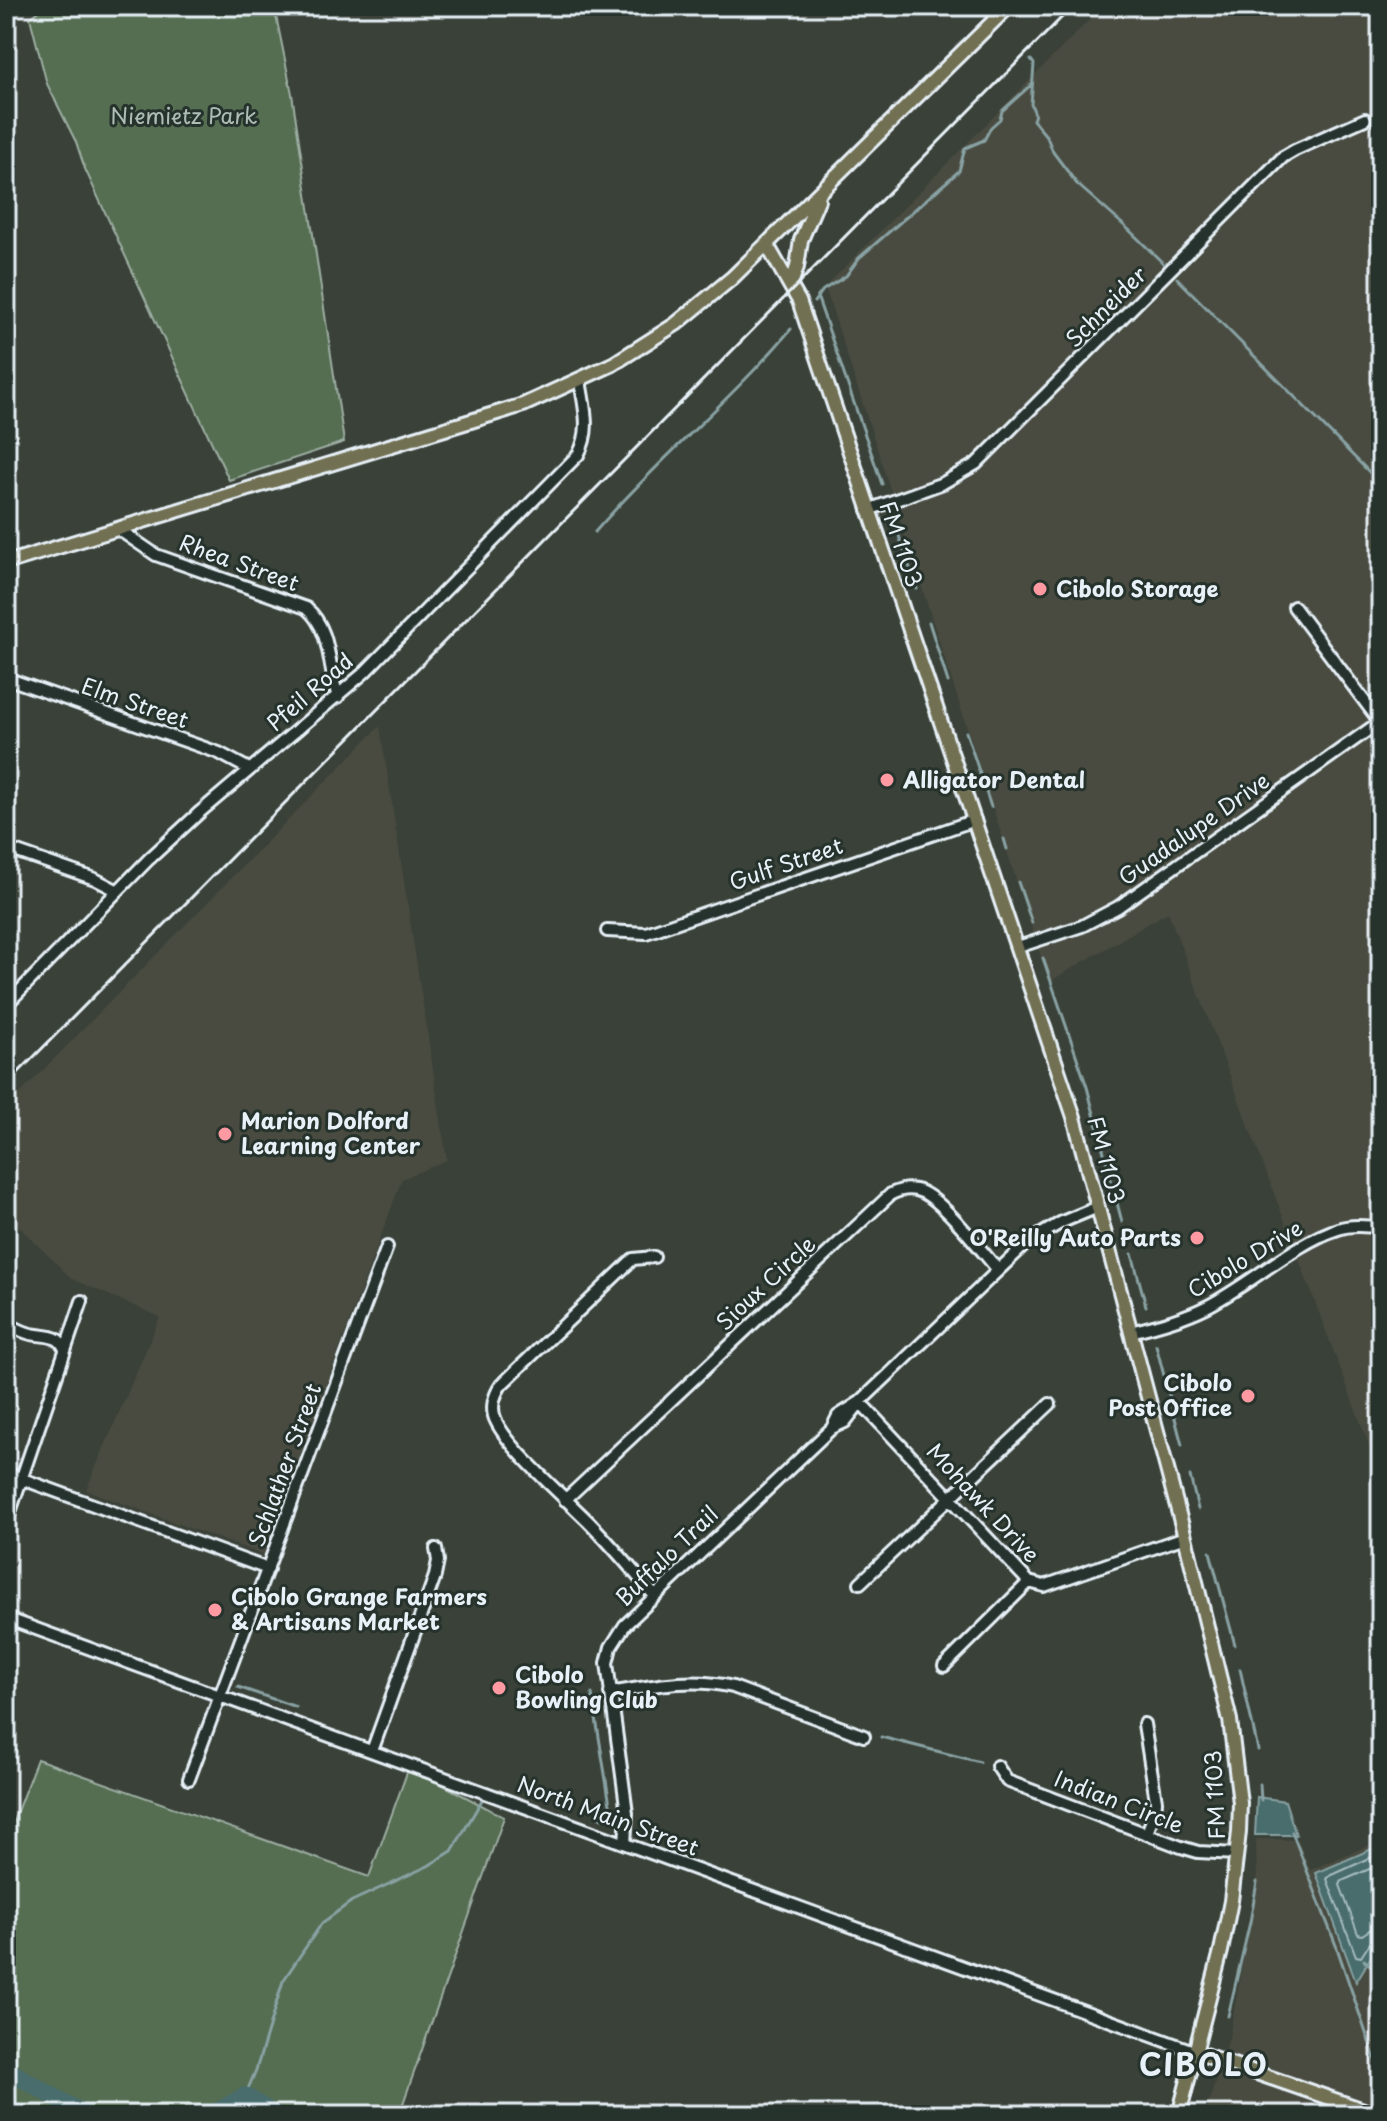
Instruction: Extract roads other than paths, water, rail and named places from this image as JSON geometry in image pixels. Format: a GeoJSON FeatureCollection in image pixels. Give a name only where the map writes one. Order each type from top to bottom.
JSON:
{"type":"FeatureCollection","features":[{"type":"Feature","properties":{"kind":"main road"},"geometry":{"type":"LineString","coordinates":[[6,563],[509,410],[580,380],[643,346],[721,288],[1009,6]]}},
{"type":"Feature","properties":{"kind":"main road"},"geometry":{"type":"LineString","coordinates":[[791,284],[805,228],[825,188]]}},
{"type":"Feature","properties":{"kind":"main road","name":"FM 1103"},"geometry":{"type":"LineString","coordinates":[[767,245],[791,284],[1074,1117],[1230,1720],[1240,1803],[1237,1854],[1221,1951],[1179,2115]]}},
{"type":"Feature","properties":{"kind":"main road"},"geometry":{"type":"LineString","coordinates":[[1196,2052],[1378,2115]]}},
{"type":"Feature","properties":{"kind":"street","name":"Schneider"},"geometry":{"type":"LineString","coordinates":[[868,510],[943,483],[976,464],[1283,157],[1365,119]]}},
{"type":"Feature","properties":{"kind":"street","name":"Pfeil Road"},"geometry":{"type":"LineString","coordinates":[[6,1005],[169,840],[249,769],[338,697],[578,455],[586,442],[588,425],[580,380]]}},
{"type":"Feature","properties":{"kind":"street","name":"Rhea Street"},"geometry":{"type":"LineString","coordinates":[[118,529],[156,555],[306,608],[316,616],[322,627],[338,697]]}},
{"type":"Feature","properties":{"kind":"street"},"geometry":{"type":"LineString","coordinates":[[1294,607],[1380,722]]}},
{"type":"Feature","properties":{"kind":"street","name":"Elm Street"},"geometry":{"type":"LineString","coordinates":[[6,678],[219,753],[249,769]]}},
{"type":"Feature","properties":{"kind":"street","name":"Guadalupe Drive"},"geometry":{"type":"LineString","coordinates":[[1018,947],[1082,926],[1118,907],[1380,722]]}},
{"type":"Feature","properties":{"kind":"street","name":"Gulf Street"},"geometry":{"type":"LineString","coordinates":[[607,931],[646,933],[975,820]]}},
{"type":"Feature","properties":{"kind":"street"},"geometry":{"type":"LineString","coordinates":[[6,848],[95,879],[118,891]]}},
{"type":"Feature","properties":{"kind":"street","name":"Sioux Circle"},"geometry":{"type":"LineString","coordinates":[[565,1500],[891,1194],[904,1189],[923,1192],[940,1206],[998,1270]]}},
{"type":"Feature","properties":{"kind":"street","name":"Buffalo Trail"},"geometry":{"type":"LineString","coordinates":[[625,1843],[627,1813],[607,1663],[611,1647],[632,1616],[832,1428],[838,1416],[860,1402],[998,1270],[1041,1233],[1098,1207]]}},
{"type":"Feature","properties":{"kind":"street","name":"Cibolo Drive"},"geometry":{"type":"LineString","coordinates":[[1130,1332],[1177,1320],[1206,1307],[1310,1242],[1339,1228],[1381,1228]]}},
{"type":"Feature","properties":{"kind":"street","name":"Schlather Street"},"geometry":{"type":"LineString","coordinates":[[189,1779],[387,1247]]}},
{"type":"Feature","properties":{"kind":"street"},"geometry":{"type":"LineString","coordinates":[[654,1257],[633,1259],[496,1392],[494,1415],[501,1430],[654,1595]]}},
{"type":"Feature","properties":{"kind":"street"},"geometry":{"type":"LineString","coordinates":[[6,1524],[82,1301]]}},
{"type":"Feature","properties":{"kind":"street"},"geometry":{"type":"LineString","coordinates":[[6,1323],[31,1334],[57,1338],[65,1350]]}},
{"type":"Feature","properties":{"kind":"street","name":"Mohawk Drive"},"geometry":{"type":"LineString","coordinates":[[860,1402],[1029,1582],[1044,1586],[1185,1537]]}},
{"type":"Feature","properties":{"kind":"street"},"geometry":{"type":"LineString","coordinates":[[860,1583],[1050,1404]]}},
{"type":"Feature","properties":{"kind":"street"},"geometry":{"type":"LineString","coordinates":[[6,1473],[268,1569]]}},
{"type":"Feature","properties":{"kind":"street"},"geometry":{"type":"LineString","coordinates":[[372,1751],[435,1576],[438,1561],[436,1549]]}},
{"type":"Feature","properties":{"kind":"street"},"geometry":{"type":"LineString","coordinates":[[944,1666],[1029,1582]]}},
{"type":"Feature","properties":{"kind":"street","name":"North Main Street"},"geometry":{"type":"LineString","coordinates":[[6,1618],[1196,2052]]}},
{"type":"Feature","properties":{"kind":"street"},"geometry":{"type":"LineString","coordinates":[[610,1693],[681,1681],[711,1682],[733,1687],[864,1736]]}},
{"type":"Feature","properties":{"kind":"street"},"geometry":{"type":"LineString","coordinates":[[1144,1724],[1156,1801],[1147,1833]]}},
{"type":"Feature","properties":{"kind":"street","name":"Indian Circle"},"geometry":{"type":"LineString","coordinates":[[997,1766],[1007,1781],[1198,1852],[1237,1854]]}},
{"type":"Feature","properties":{"kind":"water"},"geometry":{"type":"Polygon","coordinates":[[[1257,1797],[1285,1801],[1296,1835],[1255,1835],[1257,1797]]]}},
{"type":"Feature","properties":{"kind":"water"},"geometry":{"type":"Polygon","coordinates":[[[1381,1845],[1381,1940],[1356,1982],[1316,1873],[1381,1845]]]}},
{"type":"Feature","properties":{"kind":"waterway"},"geometry":{"type":"LineString","coordinates":[[1031,60],[1034,64],[1033,120],[1047,137],[1053,152],[1077,184],[1165,265]]}},
{"type":"Feature","properties":{"kind":"waterway"},"geometry":{"type":"LineString","coordinates":[[814,302],[823,290],[846,276],[859,258],[959,171],[965,148],[984,140],[1000,119],[1002,111],[1032,84]]}},
{"type":"Feature","properties":{"kind":"waterway"},"geometry":{"type":"LineString","coordinates":[[1177,278],[1381,484]]}},
{"type":"Feature","properties":{"kind":"waterway"},"geometry":{"type":"LineString","coordinates":[[818,299],[882,484]]}},
{"type":"Feature","properties":{"kind":"waterway"},"geometry":{"type":"LineString","coordinates":[[595,532],[791,329]]}},
{"type":"Feature","properties":{"kind":"waterway"},"geometry":{"type":"LineString","coordinates":[[894,521],[917,589]]}},
{"type":"Feature","properties":{"kind":"waterway"},"geometry":{"type":"LineString","coordinates":[[929,622],[948,682]]}},
{"type":"Feature","properties":{"kind":"waterway"},"geometry":{"type":"LineString","coordinates":[[966,732],[991,807]]}},
{"type":"Feature","properties":{"kind":"waterway"},"geometry":{"type":"LineString","coordinates":[[1004,839],[1007,849]]}},
{"type":"Feature","properties":{"kind":"waterway"},"geometry":{"type":"LineString","coordinates":[[1018,882],[1032,923]]}},
{"type":"Feature","properties":{"kind":"waterway"},"geometry":{"type":"LineString","coordinates":[[1043,958],[1087,1087],[1122,1222]]}},
{"type":"Feature","properties":{"kind":"waterway"},"geometry":{"type":"LineString","coordinates":[[1132,1254],[1146,1306]]}},
{"type":"Feature","properties":{"kind":"waterway"},"geometry":{"type":"LineString","coordinates":[[1156,1345],[1182,1445]]}},
{"type":"Feature","properties":{"kind":"waterway"},"geometry":{"type":"LineString","coordinates":[[1190,1476],[1198,1509]]}},
{"type":"Feature","properties":{"kind":"waterway"},"geometry":{"type":"LineString","coordinates":[[1210,1552],[1235,1645]]}},
{"type":"Feature","properties":{"kind":"waterway"},"geometry":{"type":"LineString","coordinates":[[1240,1669],[1258,1750]]}},
{"type":"Feature","properties":{"kind":"waterway"},"geometry":{"type":"LineString","coordinates":[[238,1687],[296,1707]]}},
{"type":"Feature","properties":{"kind":"waterway"},"geometry":{"type":"LineString","coordinates":[[592,1694],[611,1811],[610,1817],[600,1818]]}},
{"type":"Feature","properties":{"kind":"waterway"},"geometry":{"type":"LineString","coordinates":[[881,1737],[980,1762]]}},
{"type":"Feature","properties":{"kind":"waterway"},"geometry":{"type":"LineString","coordinates":[[1260,1784],[1261,1800]]}},
{"type":"Feature","properties":{"kind":"waterway"},"geometry":{"type":"LineString","coordinates":[[245,2096],[283,1981],[322,1923],[352,1901],[428,1866],[452,1851],[482,1800]]}},
{"type":"Feature","properties":{"kind":"waterway"},"geometry":{"type":"LineString","coordinates":[[1292,1832],[1337,1948],[1381,2077]]}},
{"type":"Feature","properties":{"kind":"waterway"},"geometry":{"type":"LineString","coordinates":[[1228,2016],[1257,1882]]}},
{"type":"Feature","properties":{"kind":"waterway"},"geometry":{"type":"LineString","coordinates":[[1364,1960],[1374,1968]]}},
{"type":"Feature","properties":{"kind":"waterway"},"geometry":{"type":"LineString","coordinates":[[6,2069],[85,2115]]}},
{"type":"Feature","properties":{"kind":"waterway"},"geometry":{"type":"LineString","coordinates":[[212,2115],[245,2096],[275,2115]]}},
{"type":"Feature","properties":{"kind":"waterway"},"geometry":{"type":"LineString","coordinates":[[73,2115],[74,2110]]}},
{"type":"Feature","properties":{"kind":"railway"},"geometry":{"type":"LineString","coordinates":[[6,1085],[1073,6]]}},
{"type":"Feature","properties":{"kind":"place","name":"Cibolo Storage"},"geometry":{"type":"Point","coordinates":[1040,589]}},
{"type":"Feature","properties":{"kind":"place","name":"Alligator Dental"},"geometry":{"type":"Point","coordinates":[887,780]}},
{"type":"Feature","properties":{"kind":"place","name":"Marion Dolford Learning Center"},"geometry":{"type":"Point","coordinates":[225,1134]}},
{"type":"Feature","properties":{"kind":"place","name":"O'Reilly Auto Parts"},"geometry":{"type":"Point","coordinates":[1197,1238]}},
{"type":"Feature","properties":{"kind":"place","name":"Cibolo Post Office"},"geometry":{"type":"Point","coordinates":[1248,1396]}},
{"type":"Feature","properties":{"kind":"place","name":"Cibolo Grange Farmers & Artisans Market"},"geometry":{"type":"Point","coordinates":[215,1610]}},
{"type":"Feature","properties":{"kind":"place","name":"Cibolo Bowling Club"},"geometry":{"type":"Point","coordinates":[499,1688]}},
{"type":"Feature","properties":{"kind":"district","name":"CIBOLO"},"geometry":{"type":"Point","coordinates":[1204,2066]}},
{"type":"Feature","properties":{"kind":"park label","name":"Niemietz Park"},"geometry":{"type":"Point","coordinates":[184,116]}}]}
